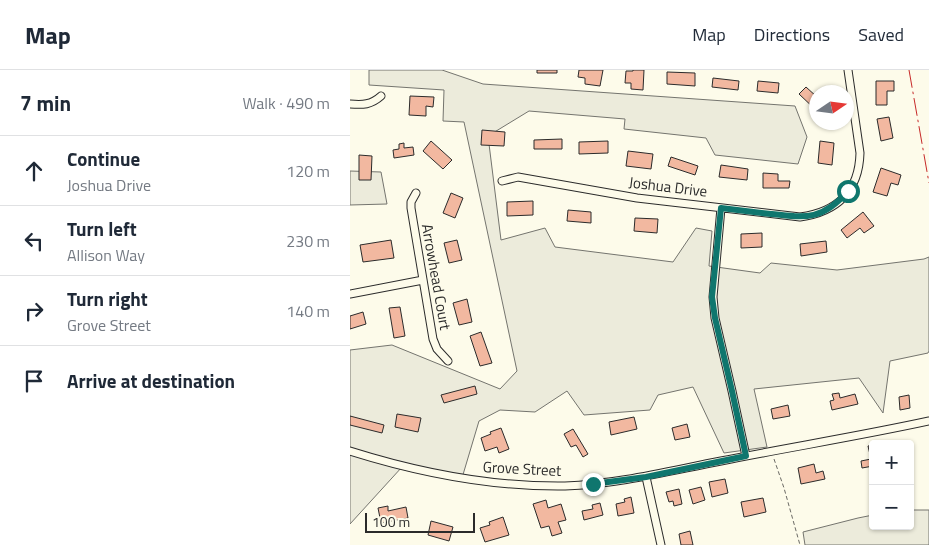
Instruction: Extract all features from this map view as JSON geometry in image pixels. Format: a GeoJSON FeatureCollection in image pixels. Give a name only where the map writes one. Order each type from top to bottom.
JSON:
{"type":"FeatureCollection","features":[{"type":"Feature","properties":{"kind":"street","name":"Joshua Drive"},"geometry":{"type":"LineString","coordinates":[[502,182],[518,178],[637,198],[800,217],[824,212],[842,199],[854,183],[860,162],[848,70]]}},
{"type":"Feature","properties":{"kind":"street"},"geometry":{"type":"LineString","coordinates":[[350,104],[370,104],[381,96]]}},
{"type":"Feature","properties":{"kind":"street","name":"Arrowhead Court"},"geometry":{"type":"LineString","coordinates":[[416,193],[410,208],[434,342],[442,356],[448,361]]}},
{"type":"Feature","properties":{"kind":"street"},"geometry":{"type":"LineString","coordinates":[[721,208],[712,297],[746,456]]}},
{"type":"Feature","properties":{"kind":"street"},"geometry":{"type":"LineString","coordinates":[[350,294],[423,280]]}},
{"type":"Feature","properties":{"kind":"street","name":"Grove Street"},"geometry":{"type":"LineString","coordinates":[[350,451],[382,462],[458,478],[514,485],[558,486],[593,484],[646,477],[929,421]]}},
{"type":"Feature","properties":{"kind":"street"},"geometry":{"type":"LineString","coordinates":[[646,477],[661,545]]}},
{"type":"Feature","properties":{"kind":"path"},"geometry":{"type":"LineString","coordinates":[[772,451],[800,545]]}},
{"type":"Feature","properties":{"kind":"shaded area"},"geometry":{"type":"Polygon","coordinates":[[[369,70],[442,70],[483,84],[795,106],[807,137],[798,164],[715,155],[706,138],[624,129],[625,119],[529,111],[488,136],[501,240],[545,228],[555,247],[673,262],[696,228],[712,231],[709,266],[760,273],[771,263],[837,270],[929,257],[928,353],[890,361],[883,413],[859,378],[754,389],[767,447],[724,453],[693,387],[658,395],[650,410],[584,415],[567,391],[535,412],[500,410],[479,421],[462,478],[402,467],[350,524],[350,350],[392,345],[500,389],[517,371],[464,122],[443,121],[444,90],[369,85],[369,70]]]}},
{"type":"Feature","properties":{"kind":"shaded area"},"geometry":{"type":"Polygon","coordinates":[[[350,171],[381,172],[387,204],[350,205],[350,171]]]}},
{"type":"Feature","properties":{"kind":"shaded area"},"geometry":{"type":"Polygon","coordinates":[[[914,510],[929,510],[929,545],[805,545],[803,532],[869,516],[869,530],[914,530],[914,510]]]}},
{"type":"Feature","properties":{"kind":"building"},"geometry":{"type":"Polygon","coordinates":[[[537,70],[557,70],[557,73],[537,73],[537,70]]]}},
{"type":"Feature","properties":{"kind":"building"},"geometry":{"type":"Polygon","coordinates":[[[579,70],[603,70],[600,86],[585,84],[585,78],[578,77],[579,70]]]}},
{"type":"Feature","properties":{"kind":"building"},"geometry":{"type":"Polygon","coordinates":[[[644,70],[643,90],[631,89],[631,83],[625,83],[626,71],[644,70]]]}},
{"type":"Feature","properties":{"kind":"building"},"geometry":{"type":"Polygon","coordinates":[[[667,72],[695,73],[695,86],[667,84],[667,72]]]}},
{"type":"Feature","properties":{"kind":"building"},"geometry":{"type":"Polygon","coordinates":[[[713,78],[739,81],[738,90],[712,87],[713,78]]]}},
{"type":"Feature","properties":{"kind":"building"},"geometry":{"type":"Polygon","coordinates":[[[758,81],[779,83],[778,93],[757,91],[758,81]]]}},
{"type":"Feature","properties":{"kind":"building"},"geometry":{"type":"Polygon","coordinates":[[[876,81],[894,81],[894,91],[887,91],[887,105],[876,105],[876,81]]]}},
{"type":"Feature","properties":{"kind":"building"},"geometry":{"type":"Polygon","coordinates":[[[806,87],[809,90],[809,103],[799,94],[806,87]]]}},
{"type":"Feature","properties":{"kind":"building"},"geometry":{"type":"Polygon","coordinates":[[[410,96],[434,97],[433,107],[426,106],[426,116],[409,115],[410,96]]]}},
{"type":"Feature","properties":{"kind":"building"},"geometry":{"type":"Polygon","coordinates":[[[889,117],[893,138],[881,141],[877,119],[889,117]]]}},
{"type":"Feature","properties":{"kind":"building"},"geometry":{"type":"Polygon","coordinates":[[[482,130],[505,132],[504,146],[481,145],[482,130]]]}},
{"type":"Feature","properties":{"kind":"building"},"geometry":{"type":"Polygon","coordinates":[[[562,139],[562,149],[534,149],[534,140],[562,139]]]}},
{"type":"Feature","properties":{"kind":"building"},"geometry":{"type":"Polygon","coordinates":[[[431,141],[452,160],[443,169],[423,151],[431,141]]]}},
{"type":"Feature","properties":{"kind":"building"},"geometry":{"type":"Polygon","coordinates":[[[608,141],[608,153],[579,154],[579,142],[608,141]]]}},
{"type":"Feature","properties":{"kind":"building"},"geometry":{"type":"Polygon","coordinates":[[[820,141],[834,143],[832,165],[818,163],[820,141]]]}},
{"type":"Feature","properties":{"kind":"building"},"geometry":{"type":"Polygon","coordinates":[[[404,143],[404,148],[413,147],[414,155],[394,158],[393,150],[399,149],[399,144],[404,143]]]}},
{"type":"Feature","properties":{"kind":"building"},"geometry":{"type":"Polygon","coordinates":[[[628,151],[653,154],[651,169],[626,166],[628,151]]]}},
{"type":"Feature","properties":{"kind":"building"},"geometry":{"type":"Polygon","coordinates":[[[359,155],[372,156],[371,180],[359,180],[359,155]]]}},
{"type":"Feature","properties":{"kind":"building"},"geometry":{"type":"Polygon","coordinates":[[[671,157],[698,166],[695,175],[668,166],[671,157]]]}},
{"type":"Feature","properties":{"kind":"building"},"geometry":{"type":"Polygon","coordinates":[[[721,165],[748,169],[747,180],[719,177],[721,165]]]}},
{"type":"Feature","properties":{"kind":"building"},"geometry":{"type":"Polygon","coordinates":[[[881,168],[901,175],[898,185],[891,183],[887,196],[873,192],[881,168]]]}},
{"type":"Feature","properties":{"kind":"building"},"geometry":{"type":"Polygon","coordinates":[[[763,173],[778,174],[778,181],[790,181],[789,188],[763,188],[763,173]]]}},
{"type":"Feature","properties":{"kind":"building"},"geometry":{"type":"Polygon","coordinates":[[[451,193],[463,198],[455,218],[443,213],[451,193]]]}},
{"type":"Feature","properties":{"kind":"building"},"geometry":{"type":"Polygon","coordinates":[[[533,201],[533,215],[507,216],[507,202],[533,201]]]}},
{"type":"Feature","properties":{"kind":"building"},"geometry":{"type":"Polygon","coordinates":[[[568,210],[591,212],[591,223],[567,221],[568,210]]]}},
{"type":"Feature","properties":{"kind":"building"},"geometry":{"type":"Polygon","coordinates":[[[863,212],[874,226],[864,233],[860,228],[847,238],[841,230],[863,212]]]}},
{"type":"Feature","properties":{"kind":"building"},"geometry":{"type":"Polygon","coordinates":[[[635,218],[658,219],[657,233],[634,231],[635,218]]]}},
{"type":"Feature","properties":{"kind":"building"},"geometry":{"type":"Polygon","coordinates":[[[762,233],[762,247],[741,248],[741,234],[762,233]]]}},
{"type":"Feature","properties":{"kind":"building"},"geometry":{"type":"Polygon","coordinates":[[[391,240],[394,258],[363,262],[360,245],[391,240]]]}},
{"type":"Feature","properties":{"kind":"building"},"geometry":{"type":"Polygon","coordinates":[[[457,240],[462,260],[449,263],[444,243],[457,240]]]}},
{"type":"Feature","properties":{"kind":"building"},"geometry":{"type":"Polygon","coordinates":[[[826,241],[827,252],[801,256],[800,244],[826,241]]]}},
{"type":"Feature","properties":{"kind":"building"},"geometry":{"type":"Polygon","coordinates":[[[467,299],[472,322],[459,325],[453,303],[467,299]]]}},
{"type":"Feature","properties":{"kind":"building"},"geometry":{"type":"Polygon","coordinates":[[[400,307],[405,336],[394,338],[389,308],[400,307]]]}},
{"type":"Feature","properties":{"kind":"building"},"geometry":{"type":"Polygon","coordinates":[[[363,312],[366,324],[350,329],[350,316],[363,312]]]}},
{"type":"Feature","properties":{"kind":"building"},"geometry":{"type":"Polygon","coordinates":[[[481,332],[492,363],[480,366],[470,336],[481,332]]]}},
{"type":"Feature","properties":{"kind":"building"},"geometry":{"type":"Polygon","coordinates":[[[475,386],[477,394],[444,403],[441,395],[475,386]]]}},
{"type":"Feature","properties":{"kind":"building"},"geometry":{"type":"Polygon","coordinates":[[[839,393],[840,398],[855,394],[858,404],[832,410],[830,401],[834,400],[832,394],[839,393]]]}},
{"type":"Feature","properties":{"kind":"building"},"geometry":{"type":"Polygon","coordinates":[[[909,395],[910,408],[900,410],[899,397],[909,395]]]}},
{"type":"Feature","properties":{"kind":"building"},"geometry":{"type":"Polygon","coordinates":[[[788,405],[790,416],[773,419],[771,409],[788,405]]]}},
{"type":"Feature","properties":{"kind":"building"},"geometry":{"type":"Polygon","coordinates":[[[397,414],[421,418],[418,432],[395,427],[397,414]]]}},
{"type":"Feature","properties":{"kind":"building"},"geometry":{"type":"Polygon","coordinates":[[[350,416],[384,425],[382,433],[350,425],[350,416]]]}},
{"type":"Feature","properties":{"kind":"building"},"geometry":{"type":"Polygon","coordinates":[[[634,417],[637,429],[611,435],[609,422],[634,417]]]}},
{"type":"Feature","properties":{"kind":"building"},"geometry":{"type":"Polygon","coordinates":[[[687,424],[690,437],[675,440],[672,428],[687,424]]]}},
{"type":"Feature","properties":{"kind":"building"},"geometry":{"type":"Polygon","coordinates":[[[501,428],[509,449],[499,453],[497,447],[485,451],[481,438],[501,428]]]}},
{"type":"Feature","properties":{"kind":"building"},"geometry":{"type":"Polygon","coordinates":[[[573,429],[588,454],[583,457],[576,445],[571,447],[564,434],[573,429]]]}},
{"type":"Feature","properties":{"kind":"building"},"geometry":{"type":"Polygon","coordinates":[[[869,459],[869,467],[862,468],[861,461],[869,459]]]}},
{"type":"Feature","properties":{"kind":"building"},"geometry":{"type":"Polygon","coordinates":[[[814,464],[816,473],[823,471],[825,479],[801,484],[798,468],[814,464]]]}},
{"type":"Feature","properties":{"kind":"building"},"geometry":{"type":"Polygon","coordinates":[[[725,479],[728,493],[712,497],[709,482],[725,479]]]}},
{"type":"Feature","properties":{"kind":"building"},"geometry":{"type":"Polygon","coordinates":[[[701,487],[705,500],[693,504],[689,490],[701,487]]]}},
{"type":"Feature","properties":{"kind":"building"},"geometry":{"type":"Polygon","coordinates":[[[679,489],[682,504],[674,506],[673,501],[669,502],[666,492],[679,489]]]}},
{"type":"Feature","properties":{"kind":"building"},"geometry":{"type":"Polygon","coordinates":[[[631,497],[634,513],[618,516],[616,504],[625,502],[624,499],[631,497]]]}},
{"type":"Feature","properties":{"kind":"building"},"geometry":{"type":"Polygon","coordinates":[[[763,498],[766,512],[744,517],[741,502],[763,498]]]}},
{"type":"Feature","properties":{"kind":"building"},"geometry":{"type":"Polygon","coordinates":[[[546,500],[548,508],[561,504],[566,520],[558,522],[562,533],[552,536],[549,526],[541,528],[533,504],[546,500]]]}},
{"type":"Feature","properties":{"kind":"building"},"geometry":{"type":"Polygon","coordinates":[[[600,503],[603,515],[584,520],[582,511],[593,509],[592,505],[600,503]]]}},
{"type":"Feature","properties":{"kind":"building"},"geometry":{"type":"Polygon","coordinates":[[[388,506],[388,511],[406,507],[408,518],[381,523],[378,508],[388,506]]]}},
{"type":"Feature","properties":{"kind":"building"},"geometry":{"type":"Polygon","coordinates":[[[503,517],[509,535],[485,542],[480,528],[490,525],[489,522],[503,517]]]}},
{"type":"Feature","properties":{"kind":"building"},"geometry":{"type":"Polygon","coordinates":[[[431,521],[453,527],[449,541],[428,535],[431,521]]]}},
{"type":"Feature","properties":{"kind":"building"},"geometry":{"type":"Polygon","coordinates":[[[690,531],[693,545],[681,545],[679,534],[690,531]]]}},
{"type":"Feature","properties":{"kind":"power"},"geometry":{"type":"LineString","coordinates":[[909,70],[929,183]]}},
{"type":"Feature","properties":{"kind":"route"},"geometry":{"type":"LineString","coordinates":[[593,484],[646,477],[746,456],[712,297],[721,208],[800,217],[824,212],[842,199],[848,191]]}}]}
